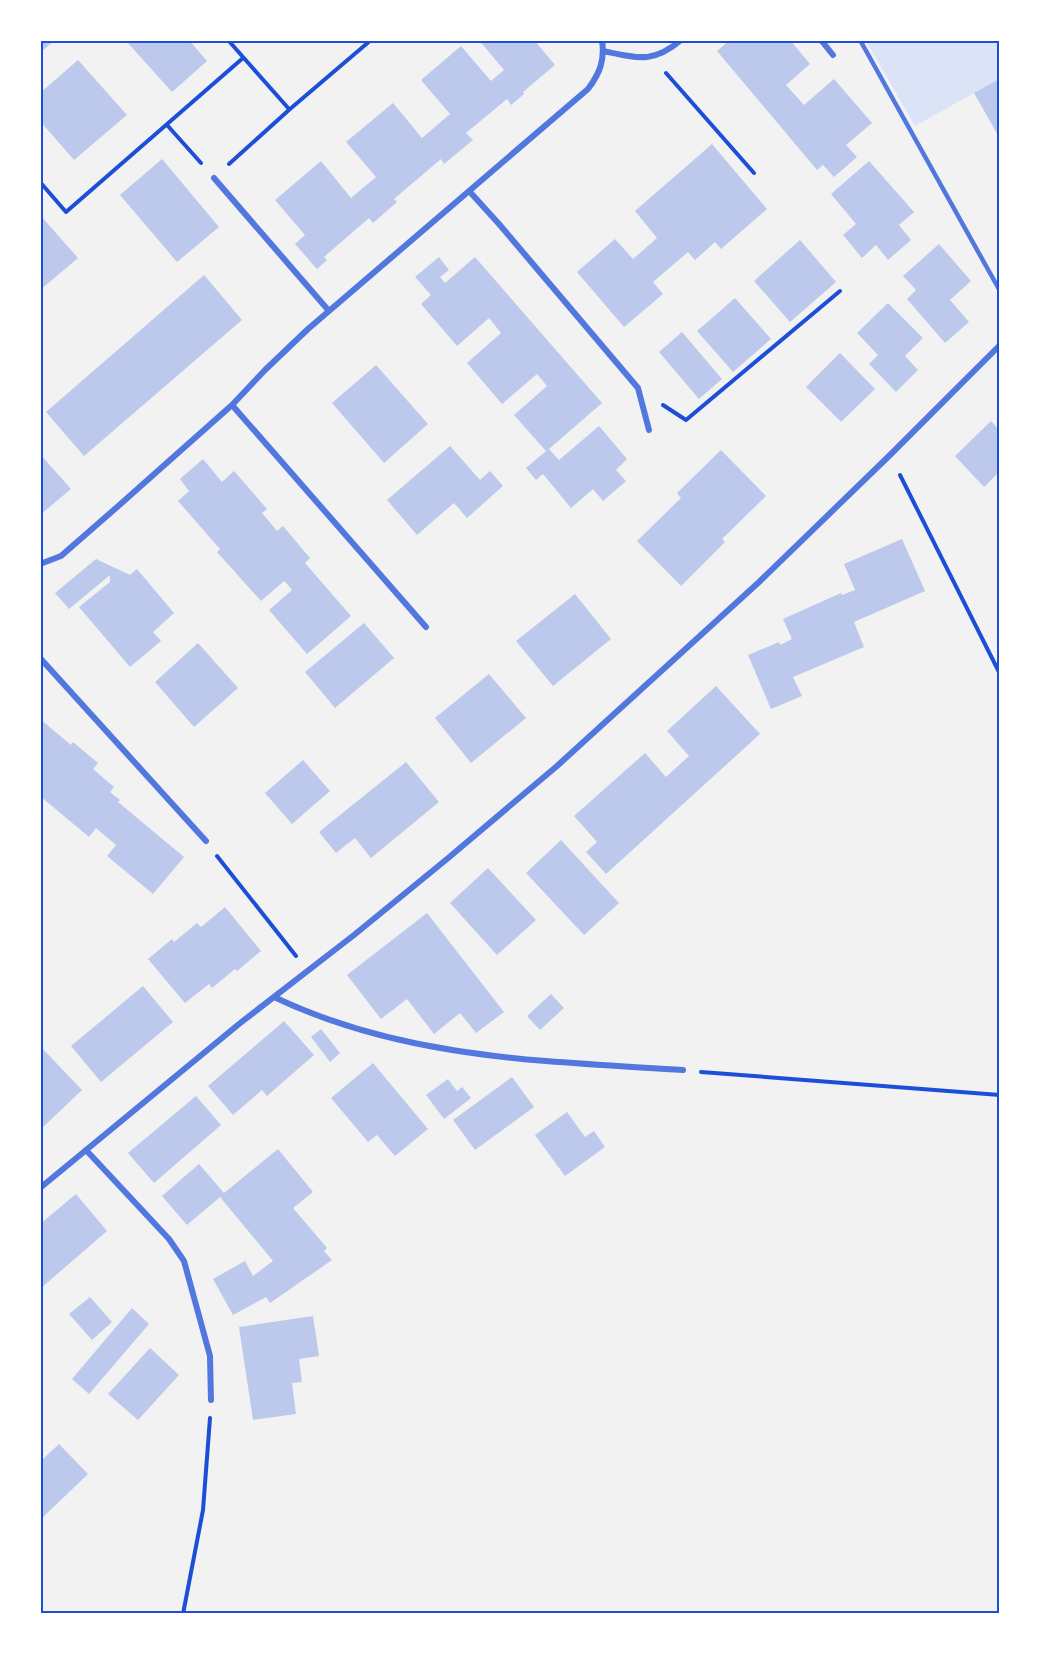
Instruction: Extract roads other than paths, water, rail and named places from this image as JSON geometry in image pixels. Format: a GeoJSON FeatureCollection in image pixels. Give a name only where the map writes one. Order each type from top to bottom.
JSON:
{"type":"FeatureCollection","features":[{"type":"Feature","properties":{"kind":"street"},"geometry":{"type":"LineString","coordinates":[[40,564],[60,556],[232,405],[265,370],[329,311],[470,192],[588,88],[600,71],[603,62],[602,40]]}},
{"type":"Feature","properties":{"kind":"street"},"geometry":{"type":"LineString","coordinates":[[603,51],[635,58],[652,57],[662,55],[681,40]]}},
{"type":"Feature","properties":{"kind":"street"},"geometry":{"type":"LineString","coordinates":[[821,40],[833,54]]}},
{"type":"Feature","properties":{"kind":"street"},"geometry":{"type":"LineString","coordinates":[[214,178],[329,311]]}},
{"type":"Feature","properties":{"kind":"street"},"geometry":{"type":"LineString","coordinates":[[470,192],[500,224],[638,388],[649,430]]}},
{"type":"Feature","properties":{"kind":"street"},"geometry":{"type":"LineString","coordinates":[[40,1188],[274,997],[447,860],[557,766],[758,584],[999,345]]}},
{"type":"Feature","properties":{"kind":"street"},"geometry":{"type":"LineString","coordinates":[[232,405],[426,627]]}},
{"type":"Feature","properties":{"kind":"street"},"geometry":{"type":"LineString","coordinates":[[40,658],[206,841]]}},
{"type":"Feature","properties":{"kind":"street"},"geometry":{"type":"LineString","coordinates":[[274,997],[325,1019],[433,1048],[504,1058],[682,1070]]}},
{"type":"Feature","properties":{"kind":"street"},"geometry":{"type":"LineString","coordinates":[[86,1150],[170,1239],[181,1255],[210,1356],[211,1400]]}},
{"type":"Feature","properties":{"kind":"lane"},"geometry":{"type":"LineString","coordinates":[[860,40],[999,291]]}}]}
